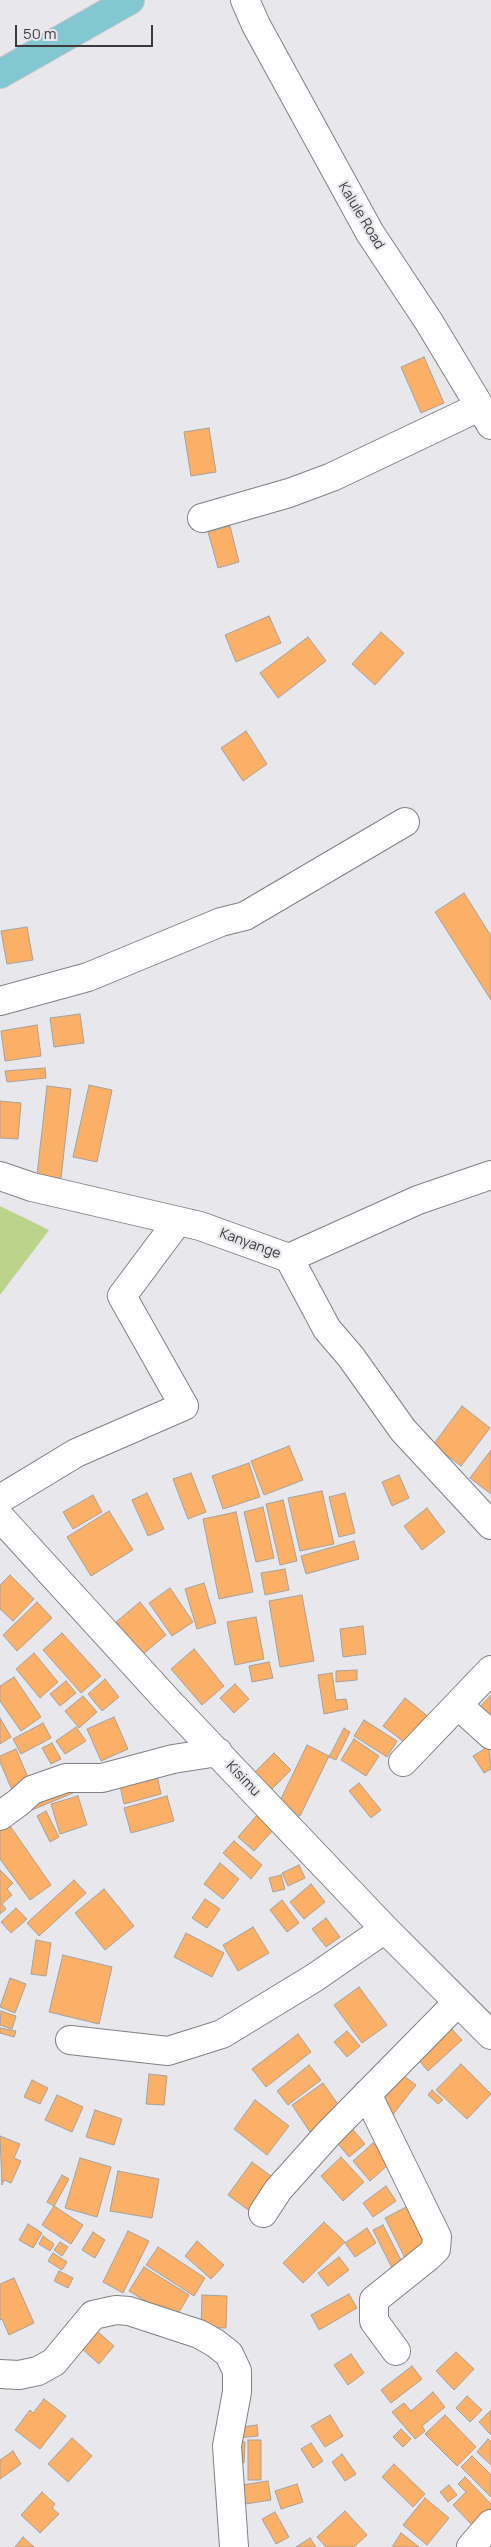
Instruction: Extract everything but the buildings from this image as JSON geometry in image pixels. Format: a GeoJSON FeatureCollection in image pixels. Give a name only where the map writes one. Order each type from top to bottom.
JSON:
{"type":"FeatureCollection","features":[{"type":"Feature","properties":{"kind":"main road"},"geometry":{"type":"LineString","coordinates":[[0,74],[130,0]]}},
{"type":"Feature","properties":{"kind":"street","name":"Kalule Road"},"geometry":{"type":"LineString","coordinates":[[245,0],[256,25],[370,233],[429,322],[485,416]]}},
{"type":"Feature","properties":{"kind":"street"},"geometry":{"type":"LineString","coordinates":[[202,518],[289,493],[485,416]]}},
{"type":"Feature","properties":{"kind":"street"},"geometry":{"type":"LineString","coordinates":[[0,1001],[88,977],[221,922],[246,916],[405,822]]}},
{"type":"Feature","properties":{"kind":"street","name":"Kanyange"},"geometry":{"type":"LineString","coordinates":[[0,1176],[32,1187],[178,1221],[289,1258],[418,1200],[491,1175]]}},
{"type":"Feature","properties":{"kind":"street"},"geometry":{"type":"LineString","coordinates":[[0,1499],[76,1453],[184,1406],[122,1296],[178,1221]]}},
{"type":"Feature","properties":{"kind":"street"},"geometry":{"type":"LineString","coordinates":[[289,1258],[327,1329],[351,1357],[403,1430],[491,1525]]}},
{"type":"Feature","properties":{"kind":"street","name":"Kisimu"},"geometry":{"type":"LineString","coordinates":[[0,1517],[385,1929],[491,2034]]}},
{"type":"Feature","properties":{"kind":"street"},"geometry":{"type":"LineString","coordinates":[[403,1762],[491,1670]]}},
{"type":"Feature","properties":{"kind":"street"},"geometry":{"type":"LineString","coordinates":[[458,1705],[491,1735]]}},
{"type":"Feature","properties":{"kind":"street"},"geometry":{"type":"LineString","coordinates":[[0,1816],[20,1802],[32,1790],[66,1778],[102,1778],[173,1759],[218,1752]]}},
{"type":"Feature","properties":{"kind":"street"},"geometry":{"type":"LineString","coordinates":[[70,2040],[168,2050],[222,2034],[314,1978],[385,1929]]}},
{"type":"Feature","properties":{"kind":"street"},"geometry":{"type":"LineString","coordinates":[[263,2213],[278,2190],[367,2094],[458,2002]]}},
{"type":"Feature","properties":{"kind":"street"},"geometry":{"type":"LineString","coordinates":[[367,2094],[437,2237],[436,2248],[429,2256],[374,2300],[374,2321],[396,2351]]}},
{"type":"Feature","properties":{"kind":"street"},"geometry":{"type":"LineString","coordinates":[[0,2374],[19,2375],[38,2371],[54,2362],[92,2315],[116,2310],[129,2311],[199,2334],[215,2343],[229,2354],[237,2371],[237,2392],[227,2446],[234,2547]]}},
{"type":"Feature","properties":{"kind":"street"},"geometry":{"type":"LineString","coordinates":[[471,2547],[491,2524]]}},
{"type":"Feature","properties":{"kind":"green space"},"geometry":{"type":"Polygon","coordinates":[[[0,1206],[49,1230],[0,1295],[0,1206]]]}}]}
